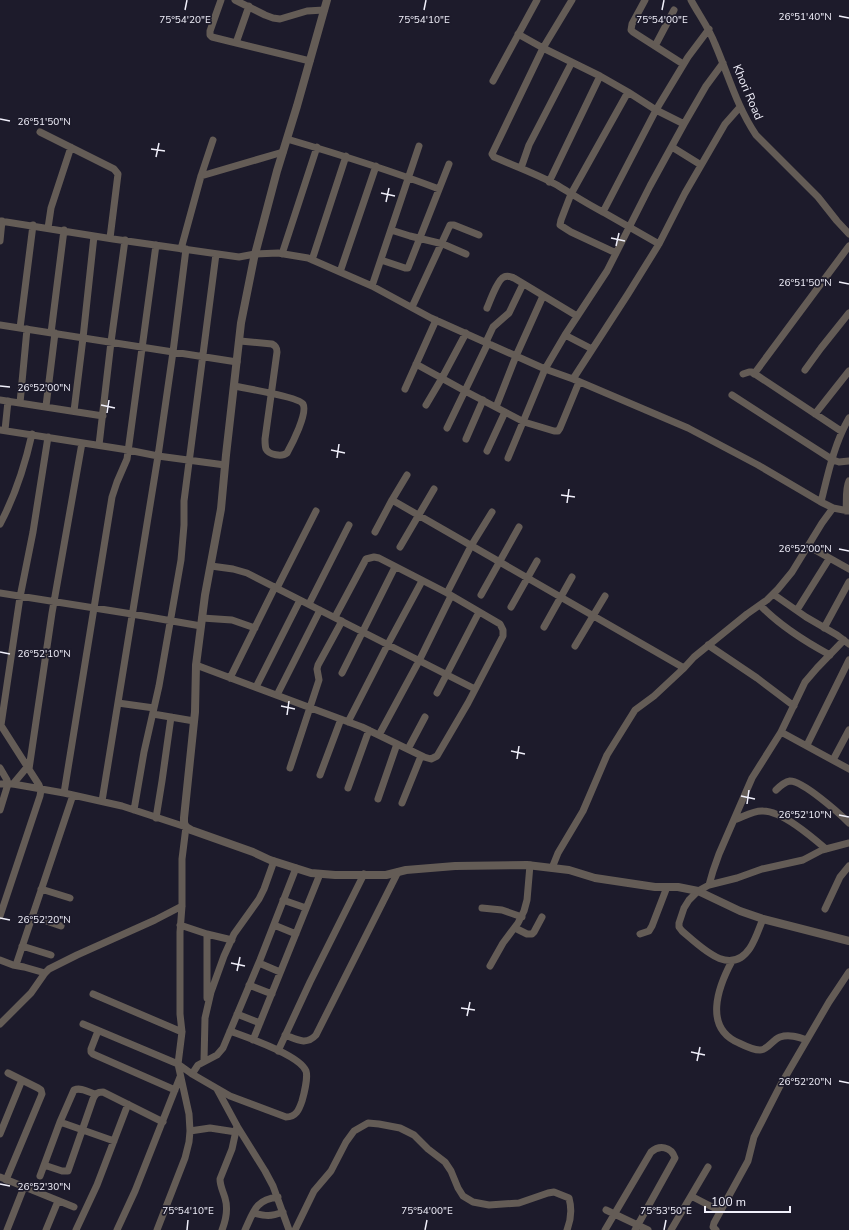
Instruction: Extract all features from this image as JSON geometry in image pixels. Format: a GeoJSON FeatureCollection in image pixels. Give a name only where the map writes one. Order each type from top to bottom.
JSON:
{"type":"FeatureCollection","features":[{"type":"Feature","properties":{"kind":"street"},"geometry":{"type":"LineString","coordinates":[[221,0],[210,35],[236,43],[310,61]]}},
{"type":"Feature","properties":{"kind":"street"},"geometry":{"type":"LineString","coordinates":[[235,0],[265,15],[280,19],[307,11],[324,10]]}},
{"type":"Feature","properties":{"kind":"street"},"geometry":{"type":"LineString","coordinates":[[157,1230],[185,1158],[189,1142],[189,1114],[178,1064],[182,1032],[179,994],[182,859],[186,827],[184,823],[185,801],[194,721],[196,665],[201,622],[221,509],[241,324],[255,254],[327,0]]}},
{"type":"Feature","properties":{"kind":"street"},"geometry":{"type":"LineString","coordinates":[[493,81],[537,0]]}},
{"type":"Feature","properties":{"kind":"street"},"geometry":{"type":"LineString","coordinates":[[572,0],[544,48],[492,154],[494,157],[556,185],[659,244]]}},
{"type":"Feature","properties":{"kind":"street"},"geometry":{"type":"LineString","coordinates":[[645,0],[632,24],[631,30],[683,64]]}},
{"type":"Feature","properties":{"kind":"street","name":"Khori Road"},"geometry":{"type":"LineString","coordinates":[[691,0],[709,29],[724,63],[740,107],[750,127],[756,135],[818,197],[849,234]]}},
{"type":"Feature","properties":{"kind":"street"},"geometry":{"type":"LineString","coordinates":[[236,43],[249,6]]}},
{"type":"Feature","properties":{"kind":"street"},"geometry":{"type":"LineString","coordinates":[[655,46],[674,10]]}},
{"type":"Feature","properties":{"kind":"street"},"geometry":{"type":"LineString","coordinates":[[603,212],[656,110],[683,64],[709,29]]}},
{"type":"Feature","properties":{"kind":"street"},"geometry":{"type":"LineString","coordinates":[[518,34],[600,76],[656,110],[684,124]]}},
{"type":"Feature","properties":{"kind":"street"},"geometry":{"type":"LineString","coordinates":[[520,168],[529,145],[572,62]]}},
{"type":"Feature","properties":{"kind":"street"},"geometry":{"type":"LineString","coordinates":[[508,458],[545,369],[577,316],[607,271],[650,186],[684,124],[706,86],[724,63]]}},
{"type":"Feature","properties":{"kind":"street"},"geometry":{"type":"LineString","coordinates":[[549,182],[600,76]]}},
{"type":"Feature","properties":{"kind":"street"},"geometry":{"type":"LineString","coordinates":[[616,253],[571,232],[560,225],[571,194],[628,92]]}},
{"type":"Feature","properties":{"kind":"street"},"geometry":{"type":"LineString","coordinates":[[416,364],[524,422],[546,430],[554,432],[558,431],[576,380],[592,349],[659,244],[685,193],[725,124],[740,107]]}},
{"type":"Feature","properties":{"kind":"street"},"geometry":{"type":"LineString","coordinates":[[40,132],[114,169],[117,172],[118,174],[110,238]]}},
{"type":"Feature","properties":{"kind":"street"},"geometry":{"type":"LineString","coordinates":[[287,139],[346,156],[409,177],[439,189]]}},
{"type":"Feature","properties":{"kind":"street"},"geometry":{"type":"LineString","coordinates":[[102,801],[174,352],[184,249],[201,176],[213,140]]}},
{"type":"Feature","properties":{"kind":"street"},"geometry":{"type":"LineString","coordinates":[[372,286],[419,146]]}},
{"type":"Feature","properties":{"kind":"street"},"geometry":{"type":"LineString","coordinates":[[48,228],[51,208],[71,147]]}},
{"type":"Feature","properties":{"kind":"street"},"geometry":{"type":"LineString","coordinates":[[282,254],[317,147]]}},
{"type":"Feature","properties":{"kind":"street"},"geometry":{"type":"LineString","coordinates":[[672,147],[701,165]]}},
{"type":"Feature","properties":{"kind":"street"},"geometry":{"type":"LineString","coordinates":[[201,176],[283,152]]}},
{"type":"Feature","properties":{"kind":"street"},"geometry":{"type":"LineString","coordinates":[[312,260],[346,156]]}},
{"type":"Feature","properties":{"kind":"street"},"geometry":{"type":"LineString","coordinates":[[381,260],[408,268],[449,164]]}},
{"type":"Feature","properties":{"kind":"street"},"geometry":{"type":"LineString","coordinates":[[340,272],[376,166]]}},
{"type":"Feature","properties":{"kind":"street"},"geometry":{"type":"LineString","coordinates":[[0,241],[1,221],[239,257],[255,254],[278,253],[312,260],[372,286],[436,320],[545,369],[576,380],[688,428],[833,508],[847,511],[847,487],[849,481]]}},
{"type":"Feature","properties":{"kind":"street"},"geometry":{"type":"LineString","coordinates":[[20,403],[24,329],[33,225]]}},
{"type":"Feature","properties":{"kind":"street"},"geometry":{"type":"LineString","coordinates":[[412,307],[450,225],[454,225],[479,235]]}},
{"type":"Feature","properties":{"kind":"street"},"geometry":{"type":"LineString","coordinates":[[46,406],[64,230]]}},
{"type":"Feature","properties":{"kind":"street"},"geometry":{"type":"LineString","coordinates":[[391,230],[442,244],[466,254]]}},
{"type":"Feature","properties":{"kind":"street"},"geometry":{"type":"LineString","coordinates":[[74,411],[94,236]]}},
{"type":"Feature","properties":{"kind":"street"},"geometry":{"type":"LineString","coordinates":[[99,445],[126,240]]}},
{"type":"Feature","properties":{"kind":"street"},"geometry":{"type":"LineString","coordinates":[[64,793],[112,497],[125,466],[128,450],[156,245]]}},
{"type":"Feature","properties":{"kind":"street"},"geometry":{"type":"LineString","coordinates":[[754,374],[849,246]]}},
{"type":"Feature","properties":{"kind":"street"},"geometry":{"type":"LineString","coordinates":[[134,810],[181,560],[184,525],[184,501],[216,254]]}},
{"type":"Feature","properties":{"kind":"street"},"geometry":{"type":"LineString","coordinates":[[487,308],[499,282],[503,277],[507,276],[577,316]]}},
{"type":"Feature","properties":{"kind":"street"},"geometry":{"type":"LineString","coordinates":[[447,428],[493,327],[509,314],[523,284]]}},
{"type":"Feature","properties":{"kind":"street"},"geometry":{"type":"LineString","coordinates":[[496,407],[516,356],[543,296]]}},
{"type":"Feature","properties":{"kind":"street"},"geometry":{"type":"LineString","coordinates":[[805,370],[849,313]]}},
{"type":"Feature","properties":{"kind":"street"},"geometry":{"type":"LineString","coordinates":[[404,389],[436,320]]}},
{"type":"Feature","properties":{"kind":"street"},"geometry":{"type":"LineString","coordinates":[[0,325],[237,362]]}},
{"type":"Feature","properties":{"kind":"street"},"geometry":{"type":"LineString","coordinates":[[426,405],[466,333]]}},
{"type":"Feature","properties":{"kind":"street"},"geometry":{"type":"LineString","coordinates":[[565,335],[592,349]]}},
{"type":"Feature","properties":{"kind":"street"},"geometry":{"type":"LineString","coordinates":[[234,386],[272,394],[298,400],[302,402],[304,405],[303,414],[287,454],[276,455],[268,451],[266,448],[265,439],[272,394],[277,352],[276,346],[240,341]]}},
{"type":"Feature","properties":{"kind":"street"},"geometry":{"type":"LineString","coordinates":[[815,414],[849,371]]}},
{"type":"Feature","properties":{"kind":"street"},"geometry":{"type":"LineString","coordinates":[[743,374],[749,372],[754,374],[841,432]]}},
{"type":"Feature","properties":{"kind":"street"},"geometry":{"type":"LineString","coordinates":[[732,395],[832,460],[839,462],[849,461]]}},
{"type":"Feature","properties":{"kind":"street"},"geometry":{"type":"LineString","coordinates":[[0,400],[103,416]]}},
{"type":"Feature","properties":{"kind":"street"},"geometry":{"type":"LineString","coordinates":[[466,439],[483,400]]}},
{"type":"Feature","properties":{"kind":"street"},"geometry":{"type":"LineString","coordinates":[[8,401],[2,430],[82,442],[158,456],[225,465]]}},
{"type":"Feature","properties":{"kind":"street"},"geometry":{"type":"LineString","coordinates":[[487,451],[505,412]]}},
{"type":"Feature","properties":{"kind":"street"},"geometry":{"type":"LineString","coordinates":[[821,502],[841,432],[849,418]]}},
{"type":"Feature","properties":{"kind":"street"},"geometry":{"type":"LineString","coordinates":[[0,524],[22,470],[32,434]]}},
{"type":"Feature","properties":{"kind":"street"},"geometry":{"type":"LineString","coordinates":[[0,916],[41,790],[0,725],[20,597],[33,532],[48,437]]}},
{"type":"Feature","properties":{"kind":"street"},"geometry":{"type":"LineString","coordinates":[[0,810],[11,784],[28,768],[54,602],[82,442]]}},
{"type":"Feature","properties":{"kind":"street"},"geometry":{"type":"LineString","coordinates":[[374,532],[407,475]]}},
{"type":"Feature","properties":{"kind":"street"},"geometry":{"type":"LineString","coordinates":[[400,548],[434,489]]}},
{"type":"Feature","properties":{"kind":"street"},"geometry":{"type":"LineString","coordinates":[[392,500],[684,668]]}},
{"type":"Feature","properties":{"kind":"street"},"geometry":{"type":"LineString","coordinates":[[552,868],[558,853],[583,811],[607,755],[634,710],[654,696],[684,668],[694,656],[773,594],[792,572],[833,508]]}},
{"type":"Feature","properties":{"kind":"street"},"geometry":{"type":"LineString","coordinates":[[230,678],[316,511]]}},
{"type":"Feature","properties":{"kind":"street"},"geometry":{"type":"LineString","coordinates":[[379,735],[419,661],[471,546],[492,512]]}},
{"type":"Feature","properties":{"kind":"street"},"geometry":{"type":"LineString","coordinates":[[309,604],[349,526]]}},
{"type":"Feature","properties":{"kind":"street"},"geometry":{"type":"LineString","coordinates":[[481,595],[519,526]]}},
{"type":"Feature","properties":{"kind":"street"},"geometry":{"type":"LineString","coordinates":[[808,546],[849,569]]}},
{"type":"Feature","properties":{"kind":"street"},"geometry":{"type":"LineString","coordinates":[[196,665],[230,678],[256,687],[310,707],[344,720],[369,730],[421,756],[431,759],[437,756],[503,636],[503,630],[500,624],[395,566],[374,557],[366,559],[316,669],[319,680],[310,707],[290,768]]}},
{"type":"Feature","properties":{"kind":"street"},"geometry":{"type":"LineString","coordinates":[[797,610],[828,558]]}},
{"type":"Feature","properties":{"kind":"street"},"geometry":{"type":"LineString","coordinates":[[511,607],[526,578],[537,561]]}},
{"type":"Feature","properties":{"kind":"street"},"geometry":{"type":"LineString","coordinates":[[210,566],[233,569],[247,573],[475,689]]}},
{"type":"Feature","properties":{"kind":"street"},"geometry":{"type":"LineString","coordinates":[[342,674],[395,566]]}},
{"type":"Feature","properties":{"kind":"street"},"geometry":{"type":"LineString","coordinates":[[544,627],[572,577]]}},
{"type":"Feature","properties":{"kind":"street"},"geometry":{"type":"LineString","coordinates":[[320,776],[344,720],[422,581]]}},
{"type":"Feature","properties":{"kind":"street"},"geometry":{"type":"LineString","coordinates":[[824,628],[849,582]]}},
{"type":"Feature","properties":{"kind":"street"},"geometry":{"type":"LineString","coordinates":[[0,593],[170,621],[201,622],[232,620],[255,628]]}},
{"type":"Feature","properties":{"kind":"street"},"geometry":{"type":"LineString","coordinates":[[709,885],[713,871],[752,778],[781,732],[806,682],[811,674],[830,655],[848,643],[773,594]]}},
{"type":"Feature","properties":{"kind":"street"},"geometry":{"type":"LineString","coordinates":[[575,646],[592,615],[605,596]]}},
{"type":"Feature","properties":{"kind":"street"},"geometry":{"type":"LineString","coordinates":[[256,687],[300,600]]}},
{"type":"Feature","properties":{"kind":"street"},"geometry":{"type":"LineString","coordinates":[[760,605],[770,616],[786,628],[830,655]]}},
{"type":"Feature","properties":{"kind":"street"},"geometry":{"type":"LineString","coordinates":[[277,695],[320,610]]}},
{"type":"Feature","properties":{"kind":"street"},"geometry":{"type":"LineString","coordinates":[[437,693],[479,612]]}},
{"type":"Feature","properties":{"kind":"street"},"geometry":{"type":"LineString","coordinates":[[708,645],[757,678],[794,706]]}},
{"type":"Feature","properties":{"kind":"street"},"geometry":{"type":"LineString","coordinates":[[807,745],[849,660]]}},
{"type":"Feature","properties":{"kind":"street"},"geometry":{"type":"LineString","coordinates":[[118,703],[153,711],[171,717],[194,721]]}},
{"type":"Feature","properties":{"kind":"street"},"geometry":{"type":"LineString","coordinates":[[156,818],[171,717]]}},
{"type":"Feature","properties":{"kind":"street"},"geometry":{"type":"LineString","coordinates":[[408,749],[425,717]]}},
{"type":"Feature","properties":{"kind":"street"},"geometry":{"type":"LineString","coordinates":[[348,788],[369,730]]}},
{"type":"Feature","properties":{"kind":"street"},"geometry":{"type":"LineString","coordinates":[[833,760],[849,730]]}},
{"type":"Feature","properties":{"kind":"street"},"geometry":{"type":"LineString","coordinates":[[781,732],[849,769]]}},
{"type":"Feature","properties":{"kind":"street"},"geometry":{"type":"LineString","coordinates":[[378,800],[397,744]]}},
{"type":"Feature","properties":{"kind":"street"},"geometry":{"type":"LineString","coordinates":[[402,803],[421,756]]}},
{"type":"Feature","properties":{"kind":"street"},"geometry":{"type":"LineString","coordinates":[[0,768],[11,784]]}},
{"type":"Feature","properties":{"kind":"street"},"geometry":{"type":"LineString","coordinates":[[776,790],[783,783],[788,781],[801,785],[830,805],[849,823]]}},
{"type":"Feature","properties":{"kind":"street"},"geometry":{"type":"LineString","coordinates":[[0,784],[11,784],[64,793],[122,806],[186,827],[274,861],[311,873],[386,875],[406,870],[455,866],[530,865],[569,870],[595,878],[655,887],[678,887],[698,891],[740,911],[763,919],[849,941]]}},
{"type":"Feature","properties":{"kind":"street"},"geometry":{"type":"LineString","coordinates":[[16,965],[73,795]]}},
{"type":"Feature","properties":{"kind":"street"},"geometry":{"type":"LineString","coordinates":[[734,820],[759,811],[769,812],[781,817],[802,830],[826,849]]}},
{"type":"Feature","properties":{"kind":"street"},"geometry":{"type":"LineString","coordinates":[[763,919],[751,947],[744,956],[732,961],[723,960],[714,956],[679,927],[680,916],[689,900],[698,891],[709,885],[737,878],[762,869],[803,860],[822,850],[849,844]]}},
{"type":"Feature","properties":{"kind":"street"},"geometry":{"type":"LineString","coordinates":[[204,1061],[205,1018],[207,1006],[224,956],[234,934],[259,899],[274,861]]}},
{"type":"Feature","properties":{"kind":"street"},"geometry":{"type":"LineString","coordinates":[[490,966],[522,917],[527,900],[530,865]]}},
{"type":"Feature","properties":{"kind":"street"},"geometry":{"type":"LineString","coordinates":[[825,909],[840,877],[849,866]]}},
{"type":"Feature","properties":{"kind":"street"},"geometry":{"type":"LineString","coordinates":[[192,1074],[198,1065],[221,1052],[259,963],[296,868]]}},
{"type":"Feature","properties":{"kind":"street"},"geometry":{"type":"LineString","coordinates":[[285,1035],[307,1042],[316,1036],[398,872]]}},
{"type":"Feature","properties":{"kind":"street"},"geometry":{"type":"LineString","coordinates":[[253,1040],[320,874]]}},
{"type":"Feature","properties":{"kind":"street"},"geometry":{"type":"LineString","coordinates":[[278,1051],[364,874]]}},
{"type":"Feature","properties":{"kind":"street"},"geometry":{"type":"LineString","coordinates":[[640,934],[649,931],[652,926],[667,887]]}},
{"type":"Feature","properties":{"kind":"street"},"geometry":{"type":"LineString","coordinates":[[41,889],[70,898]]}},
{"type":"Feature","properties":{"kind":"street"},"geometry":{"type":"LineString","coordinates":[[283,900],[306,908]]}},
{"type":"Feature","properties":{"kind":"street"},"geometry":{"type":"LineString","coordinates":[[0,1024],[31,993],[45,973],[59,963],[155,920],[182,906]]}},
{"type":"Feature","properties":{"kind":"street"},"geometry":{"type":"LineString","coordinates":[[482,908],[502,910],[522,917]]}},
{"type":"Feature","properties":{"kind":"street"},"geometry":{"type":"LineString","coordinates":[[32,916],[61,926]]}},
{"type":"Feature","properties":{"kind":"street"},"geometry":{"type":"LineString","coordinates":[[515,928],[527,934],[532,934],[542,918]]}},
{"type":"Feature","properties":{"kind":"street"},"geometry":{"type":"LineString","coordinates":[[180,925],[232,940]]}},
{"type":"Feature","properties":{"kind":"street"},"geometry":{"type":"LineString","coordinates":[[274,925],[296,934]]}},
{"type":"Feature","properties":{"kind":"street"},"geometry":{"type":"LineString","coordinates":[[207,934],[207,1006]]}},
{"type":"Feature","properties":{"kind":"street"},"geometry":{"type":"LineString","coordinates":[[22,946],[51,955]]}},
{"type":"Feature","properties":{"kind":"street"},"geometry":{"type":"LineString","coordinates":[[0,960],[45,973]]}},
{"type":"Feature","properties":{"kind":"street"},"geometry":{"type":"LineString","coordinates":[[732,961],[717,995],[716,1006],[717,1019],[720,1026],[730,1039],[760,1050],[764,1049],[780,1037],[792,1036],[807,1040]]}},
{"type":"Feature","properties":{"kind":"street"},"geometry":{"type":"LineString","coordinates":[[259,963],[280,972]]}},
{"type":"Feature","properties":{"kind":"street"},"geometry":{"type":"LineString","coordinates":[[716,1230],[713,1227],[714,1223],[748,1161],[751,1146],[758,1127],[829,1002],[849,972]]}},
{"type":"Feature","properties":{"kind":"street"},"geometry":{"type":"LineString","coordinates":[[249,985],[272,994]]}},
{"type":"Feature","properties":{"kind":"street"},"geometry":{"type":"LineString","coordinates":[[93,994],[182,1032]]}},
{"type":"Feature","properties":{"kind":"street"},"geometry":{"type":"LineString","coordinates":[[237,1014],[260,1022]]}},
{"type":"Feature","properties":{"kind":"street"},"geometry":{"type":"LineString","coordinates":[[83,1024],[178,1064],[192,1074],[245,1102],[286,1117],[295,1115],[302,1102],[305,1092],[307,1074],[303,1064],[278,1051],[230,1031]]}},
{"type":"Feature","properties":{"kind":"street"},"geometry":{"type":"LineString","coordinates":[[98,1031],[91,1049],[93,1054],[175,1090]]}},
{"type":"Feature","properties":{"kind":"street"},"geometry":{"type":"LineString","coordinates":[[8,1073],[38,1088],[41,1090],[42,1094],[3,1179],[74,1207]]}},
{"type":"Feature","properties":{"kind":"street"},"geometry":{"type":"LineString","coordinates":[[118,1230],[180,1077]]}},
{"type":"Feature","properties":{"kind":"street"},"geometry":{"type":"LineString","coordinates":[[0,1134],[22,1080]]}},
{"type":"Feature","properties":{"kind":"street"},"geometry":{"type":"LineString","coordinates":[[40,1176],[60,1122],[74,1090],[78,1088],[95,1094],[98,1092],[103,1092],[163,1122]]}},
{"type":"Feature","properties":{"kind":"street"},"geometry":{"type":"LineString","coordinates":[[217,1088],[236,1129],[265,1171],[278,1197],[289,1230]]}},
{"type":"Feature","properties":{"kind":"street"},"geometry":{"type":"LineString","coordinates":[[44,1165],[62,1171],[68,1171],[95,1094]]}},
{"type":"Feature","properties":{"kind":"street"},"geometry":{"type":"LineString","coordinates":[[76,1230],[97,1185],[128,1104]]}},
{"type":"Feature","properties":{"kind":"street"},"geometry":{"type":"LineString","coordinates":[[60,1122],[114,1141]]}},
{"type":"Feature","properties":{"kind":"street"},"geometry":{"type":"LineString","coordinates":[[296,1230],[314,1191],[331,1171],[346,1142],[354,1131],[368,1123],[400,1128],[414,1135],[428,1149],[445,1162],[451,1170],[463,1196],[473,1202],[489,1205],[519,1203],[554,1192],[569,1198],[571,1215],[570,1224],[567,1230]]}},
{"type":"Feature","properties":{"kind":"street"},"geometry":{"type":"LineString","coordinates":[[190,1131],[210,1128],[236,1129]]}},
{"type":"Feature","properties":{"kind":"street"},"geometry":{"type":"LineString","coordinates":[[222,1230],[226,1206],[220,1179],[232,1149],[236,1129]]}},
{"type":"Feature","properties":{"kind":"street"},"geometry":{"type":"LineString","coordinates":[[605,1230],[651,1152],[658,1148],[664,1147],[671,1151],[674,1158],[636,1228]]}},
{"type":"Feature","properties":{"kind":"street"},"geometry":{"type":"LineString","coordinates":[[672,1230],[708,1167]]}},
{"type":"Feature","properties":{"kind":"street"},"geometry":{"type":"LineString","coordinates":[[7,1230],[24,1187]]}},
{"type":"Feature","properties":{"kind":"street"},"geometry":{"type":"LineString","coordinates":[[691,1196],[720,1211]]}},
{"type":"Feature","properties":{"kind":"street"},"geometry":{"type":"LineString","coordinates":[[245,1230],[259,1203],[266,1199],[278,1197]]}},
{"type":"Feature","properties":{"kind":"street"},"geometry":{"type":"LineString","coordinates":[[46,1230],[58,1201]]}},
{"type":"Feature","properties":{"kind":"street"},"geometry":{"type":"LineString","coordinates":[[606,1210],[636,1228],[648,1230]]}},
{"type":"Feature","properties":{"kind":"street"},"geometry":{"type":"LineString","coordinates":[[253,1213],[273,1216],[283,1212]]}}]}
